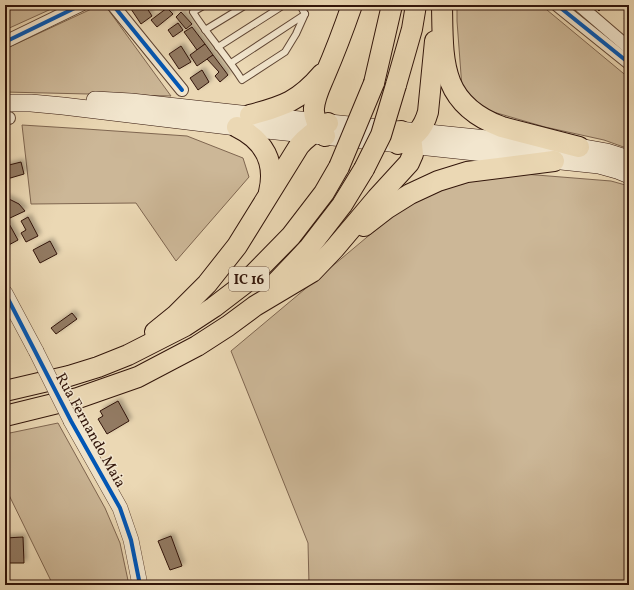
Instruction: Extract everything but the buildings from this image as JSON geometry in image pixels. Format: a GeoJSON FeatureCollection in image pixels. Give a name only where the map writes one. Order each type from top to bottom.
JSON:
{"type":"FeatureCollection","features":[{"type":"Feature","properties":{"kind":"highway"},"geometry":{"type":"LineString","coordinates":[[128,355],[176,315],[207,284],[237,246],[299,146],[304,140],[320,129],[314,114],[315,102],[352,5]]}},
{"type":"Feature","properties":{"kind":"highway","name":"IC 16"},"geometry":{"type":"LineString","coordinates":[[5,392],[69,376],[98,367],[128,355],[185,326],[214,307],[244,284],[291,236],[324,193],[339,167],[374,84],[392,5]]}},
{"type":"Feature","properties":{"kind":"highway","name":"IC 16"},"geometry":{"type":"LineString","coordinates":[[5,416],[78,398],[138,377],[196,346],[228,326],[255,306],[308,249],[342,205],[364,169],[380,135],[396,85],[412,29],[416,5]]}},
{"type":"Feature","properties":{"kind":"highway"},"geometry":{"type":"LineString","coordinates":[[255,306],[312,272],[334,249],[376,198],[409,163],[413,154],[408,138],[424,125],[428,112],[436,32],[441,5]]}},
{"type":"Feature","properties":{"kind":"highway"},"geometry":{"type":"LineString","coordinates":[[441,5],[445,64],[452,85],[464,104],[479,116],[494,124],[579,147]]}},
{"type":"Feature","properties":{"kind":"highway"},"geometry":{"type":"LineString","coordinates":[[269,194],[271,185],[271,167],[265,150],[253,136],[246,131],[244,121],[296,99],[316,81],[332,57]]}},
{"type":"Feature","properties":{"kind":"highway"},"geometry":{"type":"LineString","coordinates":[[334,249],[386,209],[410,194],[438,181],[467,172],[554,161]]}},
{"type":"Feature","properties":{"kind":"main road"},"geometry":{"type":"LineString","coordinates":[[5,95],[131,102],[244,121]]}},
{"type":"Feature","properties":{"kind":"main road"},"geometry":{"type":"LineString","coordinates":[[6,113],[37,103],[244,121],[408,138],[554,161],[599,166],[617,170],[629,175]]}},
{"type":"Feature","properties":{"kind":"main road"},"geometry":{"type":"LineString","coordinates":[[408,138],[517,142],[579,147],[607,152],[629,159]]}},
{"type":"Feature","properties":{"kind":"street"},"geometry":{"type":"LineString","coordinates":[[5,42],[81,5]]}},
{"type":"Feature","properties":{"kind":"street"},"geometry":{"type":"LineString","coordinates":[[113,5],[182,90]]}},
{"type":"Feature","properties":{"kind":"street"},"geometry":{"type":"LineString","coordinates":[[557,5],[629,63]]}},
{"type":"Feature","properties":{"kind":"street"},"geometry":{"type":"LineString","coordinates":[[579,5],[629,48]]}},
{"type":"Feature","properties":{"kind":"street","name":"Rua Fernando Maia"},"geometry":{"type":"LineString","coordinates":[[5,293],[71,421],[120,508],[131,540],[140,585]]}},
{"type":"Feature","properties":{"kind":"lane"},"geometry":{"type":"LineString","coordinates":[[205,5],[193,12],[242,80],[285,52],[296,34],[305,14]]}},
{"type":"Feature","properties":{"kind":"lane"},"geometry":{"type":"LineString","coordinates":[[205,30],[246,5]]}},
{"type":"Feature","properties":{"kind":"lane"},"geometry":{"type":"LineString","coordinates":[[218,47],[284,5]]}},
{"type":"Feature","properties":{"kind":"lane"},"geometry":{"type":"LineString","coordinates":[[300,5],[305,14]]}},
{"type":"Feature","properties":{"kind":"lane"},"geometry":{"type":"LineString","coordinates":[[231,63],[305,14]]}},
{"type":"Feature","properties":{"kind":"shaded area"},"geometry":{"type":"Polygon","coordinates":[[[5,5],[60,5],[5,30],[5,5]]]}},
{"type":"Feature","properties":{"kind":"shaded area"},"geometry":{"type":"Polygon","coordinates":[[[100,5],[107,8],[171,96],[5,92],[5,49],[100,5]]]}},
{"type":"Feature","properties":{"kind":"shaded area"},"geometry":{"type":"Polygon","coordinates":[[[457,5],[541,5],[629,78],[629,149],[604,140],[545,127],[483,109],[462,88],[457,5]]]}},
{"type":"Feature","properties":{"kind":"shaded area"},"geometry":{"type":"Polygon","coordinates":[[[22,125],[187,136],[243,158],[249,177],[176,261],[136,203],[31,204],[22,125]]]}},
{"type":"Feature","properties":{"kind":"shaded area"},"geometry":{"type":"Polygon","coordinates":[[[524,174],[611,181],[629,186],[629,585],[309,585],[308,543],[231,351],[397,212],[436,190],[474,180],[524,174]]]}},
{"type":"Feature","properties":{"kind":"shaded area"},"geometry":{"type":"Polygon","coordinates":[[[58,423],[105,508],[120,543],[129,585],[53,585],[5,489],[5,434],[58,423]]]}},
{"type":"Feature","properties":{"kind":"cycle path"},"geometry":{"type":"LineString","coordinates":[[5,42],[81,5]]}},
{"type":"Feature","properties":{"kind":"cycle path"},"geometry":{"type":"LineString","coordinates":[[113,5],[182,90]]}},
{"type":"Feature","properties":{"kind":"cycle path"},"geometry":{"type":"LineString","coordinates":[[557,5],[629,63]]}},
{"type":"Feature","properties":{"kind":"cycle path"},"geometry":{"type":"LineString","coordinates":[[5,293],[71,421],[120,508],[131,540],[140,585]]}}]}
